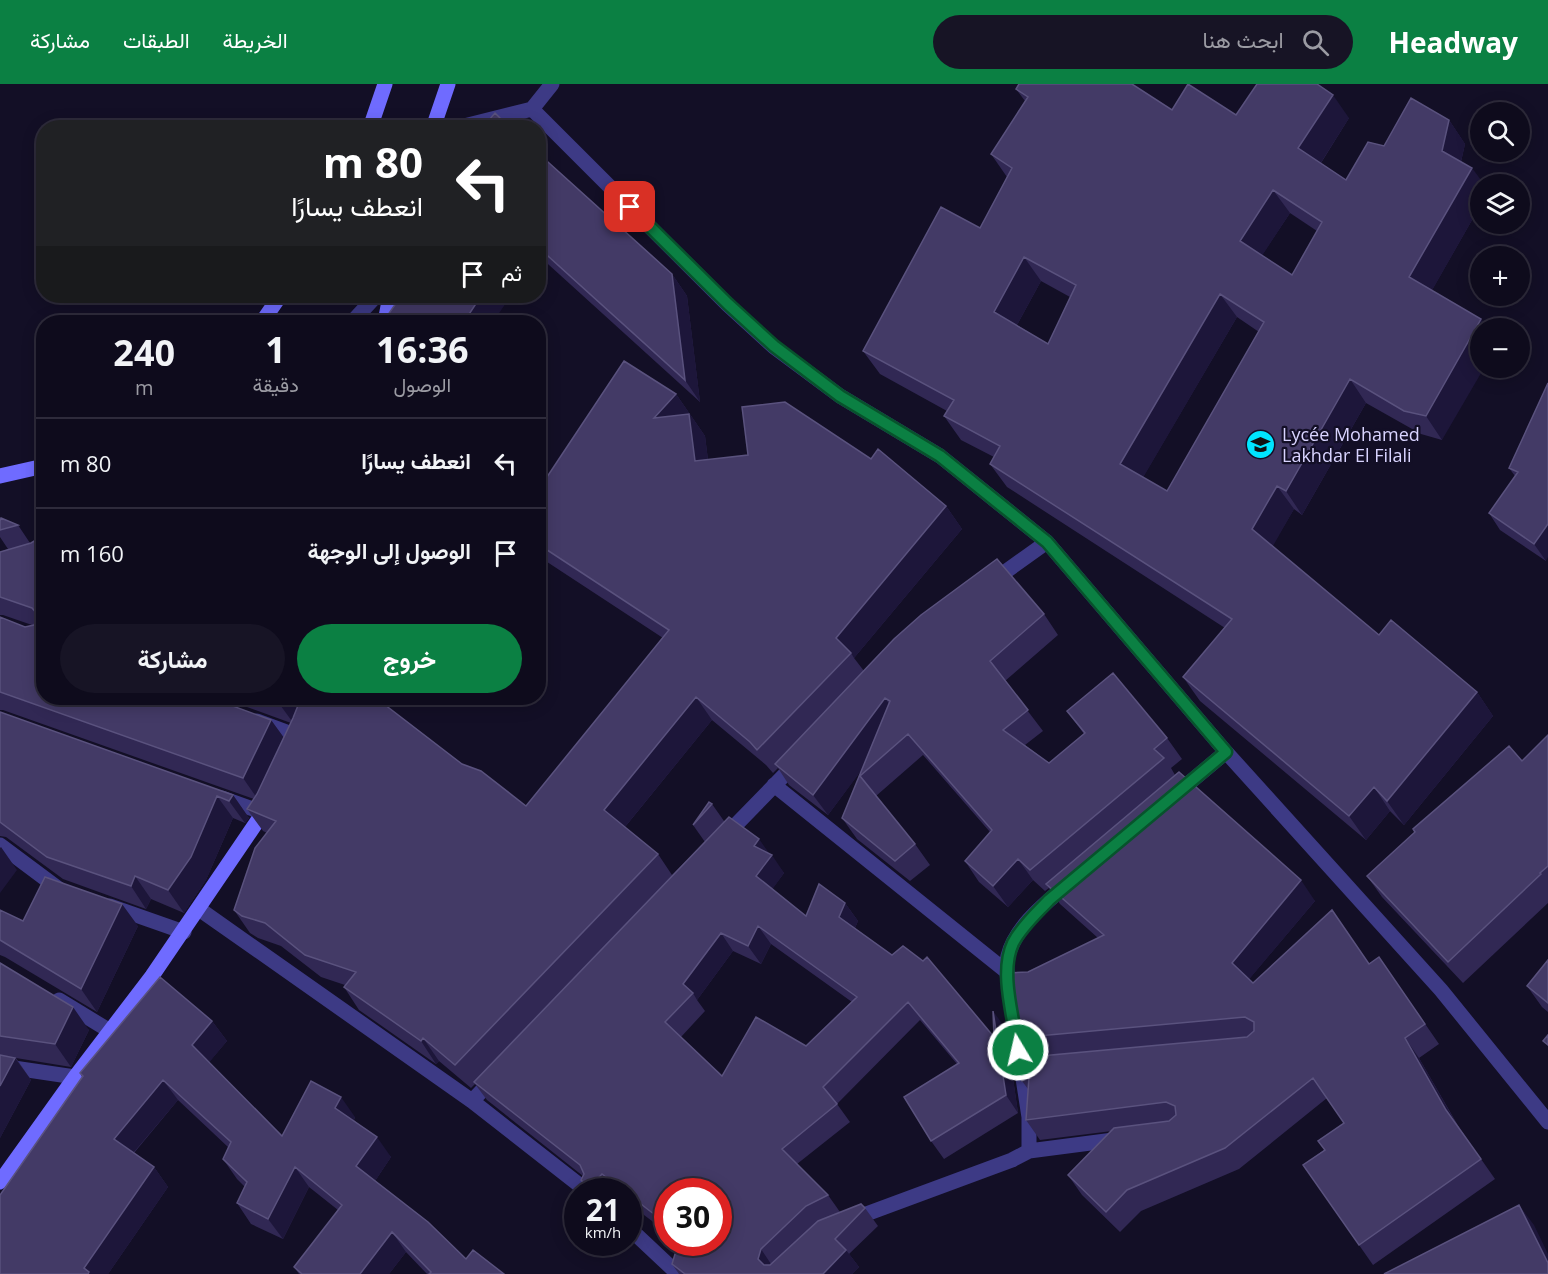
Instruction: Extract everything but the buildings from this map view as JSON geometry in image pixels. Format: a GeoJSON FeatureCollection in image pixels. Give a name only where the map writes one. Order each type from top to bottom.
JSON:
{"type":"FeatureCollection","features":[{"type":"Feature","properties":{"kind":"main road"},"geometry":{"type":"LineString","coordinates":[[373,120],[385,84]]}},
{"type":"Feature","properties":{"kind":"main road"},"geometry":{"type":"LineString","coordinates":[[436,120],[448,84]]}},
{"type":"Feature","properties":{"kind":"main road"},"geometry":{"type":"LineString","coordinates":[[0,476],[36,468]]}},
{"type":"Feature","properties":{"kind":"main road"},"geometry":{"type":"LineString","coordinates":[[0,1182],[75,1077],[184,932],[264,813],[274,791]]}},
{"type":"Feature","properties":{"kind":"street"},"geometry":{"type":"LineString","coordinates":[[488,120],[532,109],[552,84]]}},
{"type":"Feature","properties":{"kind":"street"},"geometry":{"type":"LineString","coordinates":[[532,109],[543,120]]}},
{"type":"Feature","properties":{"kind":"street"},"geometry":{"type":"LineString","coordinates":[[546,123],[720,296],[774,346],[840,396],[940,456],[1047,542],[1226,752],[1441,990],[1548,1122]]}},
{"type":"Feature","properties":{"kind":"street"},"geometry":{"type":"LineString","coordinates":[[358,315],[370,303]]}},
{"type":"Feature","properties":{"kind":"street"},"geometry":{"type":"LineString","coordinates":[[975,595],[1047,542]]}},
{"type":"Feature","properties":{"kind":"street"},"geometry":{"type":"LineString","coordinates":[[247,717],[299,738]]}},
{"type":"Feature","properties":{"kind":"street"},"geometry":{"type":"LineString","coordinates":[[717,845],[806,752]]}},
{"type":"Feature","properties":{"kind":"street"},"geometry":{"type":"LineString","coordinates":[[1164,804],[1226,752]]}},
{"type":"Feature","properties":{"kind":"street"},"geometry":{"type":"LineString","coordinates":[[774,785],[1006,972]]}},
{"type":"Feature","properties":{"kind":"street"},"geometry":{"type":"LineString","coordinates":[[209,793],[264,813]]}},
{"type":"Feature","properties":{"kind":"street"},"geometry":{"type":"LineString","coordinates":[[0,845],[58,888],[68,892]]}},
{"type":"Feature","properties":{"kind":"street"},"geometry":{"type":"LineString","coordinates":[[1029,1151],[1027,1068],[1006,972],[1008,956],[1026,924],[1049,900],[1085,870]]}},
{"type":"Feature","properties":{"kind":"street"},"geometry":{"type":"LineString","coordinates":[[100,903],[184,932]]}},
{"type":"Feature","properties":{"kind":"street"},"geometry":{"type":"LineString","coordinates":[[199,909],[472,1101],[570,1178]]}},
{"type":"Feature","properties":{"kind":"street"},"geometry":{"type":"LineString","coordinates":[[50,995],[110,1031]]}},
{"type":"Feature","properties":{"kind":"street"},"geometry":{"type":"LineString","coordinates":[[0,1066],[75,1077]]}},
{"type":"Feature","properties":{"kind":"street"},"geometry":{"type":"LineString","coordinates":[[472,1101],[505,1067]]}},
{"type":"Feature","properties":{"kind":"street"},"geometry":{"type":"LineString","coordinates":[[838,1224],[1012,1160],[1029,1151],[1135,1138]]}},
{"type":"Feature","properties":{"kind":"street"},"geometry":{"type":"LineString","coordinates":[[642,1240],[678,1274]]}},
{"type":"Feature","properties":{"kind":"place","name":"Lycée Mohamed Lakhdar El Filali"},"geometry":{"type":"Point","coordinates":[1261,445]}},
{"type":"Feature","properties":{"kind":"route"},"geometry":{"type":"LineString","coordinates":[[630,207],[774,346],[840,396],[940,456],[1047,542],[1226,752],[1049,900],[1026,924],[1008,956],[1006,972],[1018,1050]]}}]}
